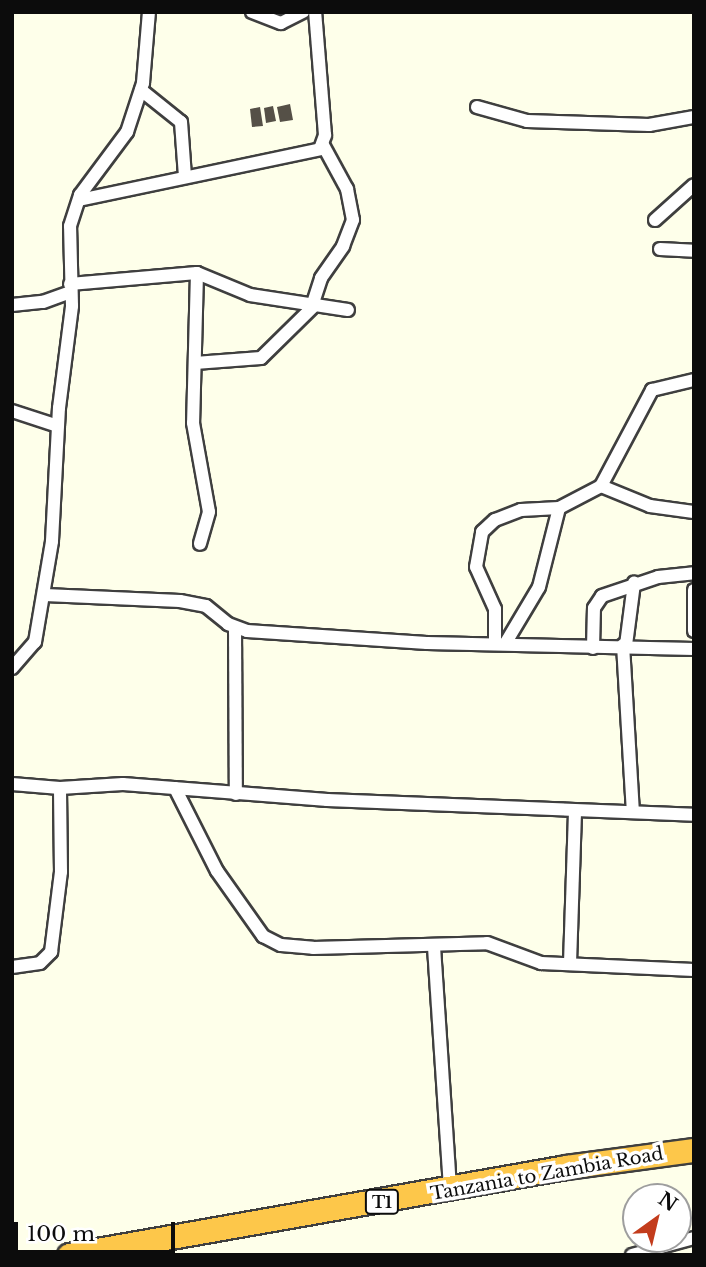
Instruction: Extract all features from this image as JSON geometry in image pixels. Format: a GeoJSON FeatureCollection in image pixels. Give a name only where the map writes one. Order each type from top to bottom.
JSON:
{"type":"FeatureCollection","features":[{"type":"Feature","properties":{"kind":"highway","name":"Tanzania to Zambia Road"},"geometry":{"type":"LineString","coordinates":[[69,1255],[450,1191],[566,1167],[694,1150]]}},
{"type":"Feature","properties":{"kind":"street"},"geometry":{"type":"LineString","coordinates":[[12,668],[35,642],[45,594],[56,496],[58,426],[70,288],[67,245],[79,200],[123,140],[141,90],[149,12]]}},
{"type":"Feature","properties":{"kind":"street"},"geometry":{"type":"LineString","coordinates":[[252,12],[281,23],[303,12]]}},
{"type":"Feature","properties":{"kind":"street"},"geometry":{"type":"LineString","coordinates":[[195,363],[261,358],[315,303],[321,278],[343,246],[353,220],[338,165],[323,145],[315,12]]}},
{"type":"Feature","properties":{"kind":"street"},"geometry":{"type":"LineString","coordinates":[[141,90],[181,121],[186,176]]}},
{"type":"Feature","properties":{"kind":"street"},"geometry":{"type":"LineString","coordinates":[[477,107],[527,121],[649,125],[694,117]]}},
{"type":"Feature","properties":{"kind":"street"},"geometry":{"type":"LineString","coordinates":[[79,200],[186,176],[314,152],[323,145]]}},
{"type":"Feature","properties":{"kind":"street"},"geometry":{"type":"LineString","coordinates":[[655,220],[694,185]]}},
{"type":"Feature","properties":{"kind":"street"},"geometry":{"type":"LineString","coordinates":[[660,249],[694,251]]}},
{"type":"Feature","properties":{"kind":"street"},"geometry":{"type":"LineString","coordinates":[[12,305],[35,304],[70,288],[197,273],[250,295],[348,310]]}},
{"type":"Feature","properties":{"kind":"street"},"geometry":{"type":"LineString","coordinates":[[197,273],[193,422],[209,512],[200,544]]}},
{"type":"Feature","properties":{"kind":"street"},"geometry":{"type":"LineString","coordinates":[[285,299],[300,320]]}},
{"type":"Feature","properties":{"kind":"street"},"geometry":{"type":"LineString","coordinates":[[500,643],[495,609],[476,567],[481,533],[495,520],[521,510],[559,508],[601,486],[652,390],[694,380]]}},
{"type":"Feature","properties":{"kind":"street"},"geometry":{"type":"LineString","coordinates":[[12,411],[58,426]]}},
{"type":"Feature","properties":{"kind":"street"},"geometry":{"type":"LineString","coordinates":[[601,486],[650,506],[694,512]]}},
{"type":"Feature","properties":{"kind":"street"},"geometry":{"type":"LineString","coordinates":[[500,643],[536,596],[559,508]]}},
{"type":"Feature","properties":{"kind":"street"},"geometry":{"type":"LineString","coordinates":[[593,648],[597,600],[634,583],[694,573]]}},
{"type":"Feature","properties":{"kind":"street"},"geometry":{"type":"LineString","coordinates":[[633,812],[624,645],[634,583]]}},
{"type":"Feature","properties":{"kind":"street"},"geometry":{"type":"LineString","coordinates":[[694,590],[694,631]]}},
{"type":"Feature","properties":{"kind":"street"},"geometry":{"type":"LineString","coordinates":[[45,594],[180,601],[206,606],[235,628],[415,642],[593,648],[624,645],[694,649]]}},
{"type":"Feature","properties":{"kind":"street"},"geometry":{"type":"LineString","coordinates":[[235,628],[236,794]]}},
{"type":"Feature","properties":{"kind":"street"},"geometry":{"type":"LineString","coordinates":[[12,784],[60,788],[123,784],[236,794],[575,813],[694,815]]}},
{"type":"Feature","properties":{"kind":"street"},"geometry":{"type":"LineString","coordinates":[[12,967],[40,963],[51,952],[61,872],[60,788]]}},
{"type":"Feature","properties":{"kind":"street"},"geometry":{"type":"LineString","coordinates":[[175,788],[217,871],[267,939],[297,948],[434,947],[487,943],[536,961],[694,970]]}},
{"type":"Feature","properties":{"kind":"street"},"geometry":{"type":"LineString","coordinates":[[570,963],[575,813]]}},
{"type":"Feature","properties":{"kind":"street"},"geometry":{"type":"LineString","coordinates":[[434,947],[450,1191]]}},
{"type":"Feature","properties":{"kind":"street"},"geometry":{"type":"LineString","coordinates":[[632,1255],[694,1238]]}},
{"type":"Feature","properties":{"kind":"building"},"geometry":{"type":"Polygon","coordinates":[[[290,104],[293,120],[280,122],[277,107],[290,104]]]}},
{"type":"Feature","properties":{"kind":"building"},"geometry":{"type":"Polygon","coordinates":[[[273,106],[276,121],[266,123],[264,108],[273,106]]]}},
{"type":"Feature","properties":{"kind":"building"},"geometry":{"type":"Polygon","coordinates":[[[260,107],[263,126],[252,127],[250,109],[260,107]]]}}]}
